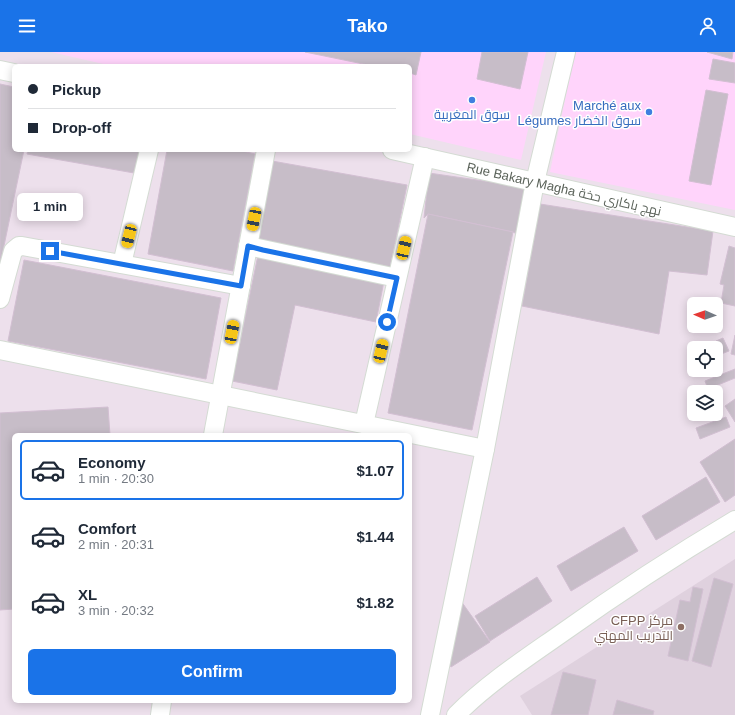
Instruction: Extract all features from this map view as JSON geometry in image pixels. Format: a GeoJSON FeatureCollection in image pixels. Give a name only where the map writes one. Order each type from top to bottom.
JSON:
{"type":"FeatureCollection","features":[{"type":"Feature","properties":{"kind":"street"},"geometry":{"type":"LineString","coordinates":[[430,715],[485,449],[535,182],[566,52]]}},
{"type":"Feature","properties":{"kind":"street"},"geometry":{"type":"LineString","coordinates":[[0,70],[12,73]]}},
{"type":"Feature","properties":{"kind":"street"},"geometry":{"type":"LineString","coordinates":[[122,264],[150,152]]}},
{"type":"Feature","properties":{"kind":"street"},"geometry":{"type":"LineString","coordinates":[[212,433],[266,152]]}},
{"type":"Feature","properties":{"kind":"street","name":"Rue Bakary Magha نهج باكاري حخة"},"geometry":{"type":"LineString","coordinates":[[401,152],[735,228]]}},
{"type":"Feature","properties":{"kind":"street"},"geometry":{"type":"LineString","coordinates":[[364,424],[425,157]]}},
{"type":"Feature","properties":{"kind":"street"},"geometry":{"type":"LineString","coordinates":[[0,299],[13,252],[19,246],[241,286]]}},
{"type":"Feature","properties":{"kind":"street"},"geometry":{"type":"LineString","coordinates":[[248,246],[397,278]]}},
{"type":"Feature","properties":{"kind":"street"},"geometry":{"type":"LineString","coordinates":[[0,350],[408,433]]}},
{"type":"Feature","properties":{"kind":"street"},"geometry":{"type":"LineString","coordinates":[[412,434],[485,449]]}},
{"type":"Feature","properties":{"kind":"street"},"geometry":{"type":"LineString","coordinates":[[456,715],[500,677],[603,605],[700,540],[735,520]]}},
{"type":"Feature","properties":{"kind":"street"},"geometry":{"type":"LineString","coordinates":[[160,715],[162,703]]}},
{"type":"Feature","properties":{"kind":"shaded area","name":"سوق المغربية"},"geometry":{"type":"Polygon","coordinates":[[[51,52],[546,52],[521,160],[412,134],[412,64],[103,64],[51,52]]]}},
{"type":"Feature","properties":{"kind":"shaded area","name":"Marché aux Légumes سوق الخضار"},"geometry":{"type":"Polygon","coordinates":[[[575,52],[735,52],[735,210],[550,172],[575,52]]]}},
{"type":"Feature","properties":{"kind":"shaded area","name":"CFPP مركز التدريب المهني"},"geometry":{"type":"Polygon","coordinates":[[[735,559],[735,715],[532,715],[520,696],[735,559]]]}},
{"type":"Feature","properties":{"kind":"building"},"geometry":{"type":"Polygon","coordinates":[[[305,52],[421,52],[416,75],[412,74],[412,64],[363,64],[305,52]]]}},
{"type":"Feature","properties":{"kind":"building"},"geometry":{"type":"Polygon","coordinates":[[[482,52],[528,52],[520,89],[477,79],[482,52]]]}},
{"type":"Feature","properties":{"kind":"building"},"geometry":{"type":"Polygon","coordinates":[[[707,52],[733,52],[732,59],[707,52]]]}},
{"type":"Feature","properties":{"kind":"building"},"geometry":{"type":"Polygon","coordinates":[[[713,59],[735,63],[735,83],[709,79],[713,59]]]}},
{"type":"Feature","properties":{"kind":"building"},"geometry":{"type":"Polygon","coordinates":[[[0,84],[12,87],[12,152],[24,152],[0,265],[0,84]]]}},
{"type":"Feature","properties":{"kind":"building"},"geometry":{"type":"Polygon","coordinates":[[[706,90],[728,94],[711,185],[689,181],[706,90]]]}},
{"type":"Feature","properties":{"kind":"building"},"geometry":{"type":"Polygon","coordinates":[[[28,152],[139,152],[134,173],[27,154],[28,152]]]}},
{"type":"Feature","properties":{"kind":"building"},"geometry":{"type":"Polygon","coordinates":[[[167,152],[246,152],[255,154],[233,271],[148,254],[167,152]]]}},
{"type":"Feature","properties":{"kind":"building"},"geometry":{"type":"Polygon","coordinates":[[[272,161],[407,185],[390,268],[257,240],[272,161]]]}},
{"type":"Feature","properties":{"kind":"building"},"geometry":{"type":"Polygon","coordinates":[[[429,173],[525,187],[519,235],[513,232],[428,214],[424,218],[429,173]]]}},
{"type":"Feature","properties":{"kind":"building"},"geometry":{"type":"Polygon","coordinates":[[[540,204],[713,231],[707,275],[669,271],[659,334],[522,306],[540,204]]]}},
{"type":"Feature","properties":{"kind":"building"},"geometry":{"type":"Polygon","coordinates":[[[428,214],[513,232],[472,430],[388,413],[428,214]]]}},
{"type":"Feature","properties":{"kind":"building"},"geometry":{"type":"Polygon","coordinates":[[[729,246],[735,248],[735,306],[723,303],[722,297],[724,285],[720,284],[729,246]]]}},
{"type":"Feature","properties":{"kind":"building"},"geometry":{"type":"Polygon","coordinates":[[[258,255],[384,281],[376,322],[295,305],[277,390],[232,381],[258,255]]]}},
{"type":"Feature","properties":{"kind":"building"},"geometry":{"type":"Polygon","coordinates":[[[24,260],[221,298],[206,379],[8,341],[24,260]]]}},
{"type":"Feature","properties":{"kind":"building"},"geometry":{"type":"Polygon","coordinates":[[[735,335],[735,355],[731,354],[735,335]]]}},
{"type":"Feature","properties":{"kind":"building"},"geometry":{"type":"Polygon","coordinates":[[[723,338],[729,351],[723,353],[723,341],[716,341],[723,338]]]}},
{"type":"Feature","properties":{"kind":"building"},"geometry":{"type":"Polygon","coordinates":[[[735,369],[735,378],[718,385],[706,385],[705,381],[715,377],[723,377],[723,374],[735,369]]]}},
{"type":"Feature","properties":{"kind":"building"},"geometry":{"type":"Polygon","coordinates":[[[735,399],[735,422],[725,406],[735,399]]]}},
{"type":"Feature","properties":{"kind":"building"},"geometry":{"type":"Polygon","coordinates":[[[108,407],[110,433],[12,433],[12,609],[0,610],[0,413],[108,407]]]}},
{"type":"Feature","properties":{"kind":"building"},"geometry":{"type":"Polygon","coordinates":[[[726,417],[730,427],[700,439],[696,428],[715,421],[723,421],[723,418],[726,417]]]}},
{"type":"Feature","properties":{"kind":"building"},"geometry":{"type":"Polygon","coordinates":[[[735,439],[735,495],[725,502],[700,462],[735,439]]]}},
{"type":"Feature","properties":{"kind":"building"},"geometry":{"type":"Polygon","coordinates":[[[706,477],[720,502],[656,540],[642,516],[706,477]]]}},
{"type":"Feature","properties":{"kind":"building"},"geometry":{"type":"Polygon","coordinates":[[[624,527],[638,551],[571,591],[557,566],[624,527]]]}},
{"type":"Feature","properties":{"kind":"building"},"geometry":{"type":"Polygon","coordinates":[[[537,577],[552,601],[490,641],[475,616],[537,577]]]}},
{"type":"Feature","properties":{"kind":"building"},"geometry":{"type":"Polygon","coordinates":[[[714,578],[733,584],[711,667],[692,661],[714,578]]]}},
{"type":"Feature","properties":{"kind":"building"},"geometry":{"type":"Polygon","coordinates":[[[693,587],[703,589],[688,661],[668,656],[680,600],[690,602],[693,587]]]}},
{"type":"Feature","properties":{"kind":"building"},"geometry":{"type":"Polygon","coordinates":[[[461,601],[490,642],[451,667],[447,661],[461,601]]]}},
{"type":"Feature","properties":{"kind":"building"},"geometry":{"type":"Polygon","coordinates":[[[563,672],[596,680],[588,715],[551,715],[563,672]]]}},
{"type":"Feature","properties":{"kind":"building"},"geometry":{"type":"Polygon","coordinates":[[[617,700],[654,711],[653,715],[613,715],[617,700]]]}},
{"type":"Feature","properties":{"kind":"place","name":"سوق المغربية"},"geometry":{"type":"Point","coordinates":[472,100]}},
{"type":"Feature","properties":{"kind":"place","name":"Marché aux Légumes سوق الخضار"},"geometry":{"type":"Point","coordinates":[649,112]}},
{"type":"Feature","properties":{"kind":"place","name":"CFPP مركز التدريب المهني"},"geometry":{"type":"Point","coordinates":[681,627]}},
{"type":"Feature","properties":{"kind":"route"},"geometry":{"type":"LineString","coordinates":[[50,251],[241,286],[248,246],[397,278],[387,322]]}}]}
